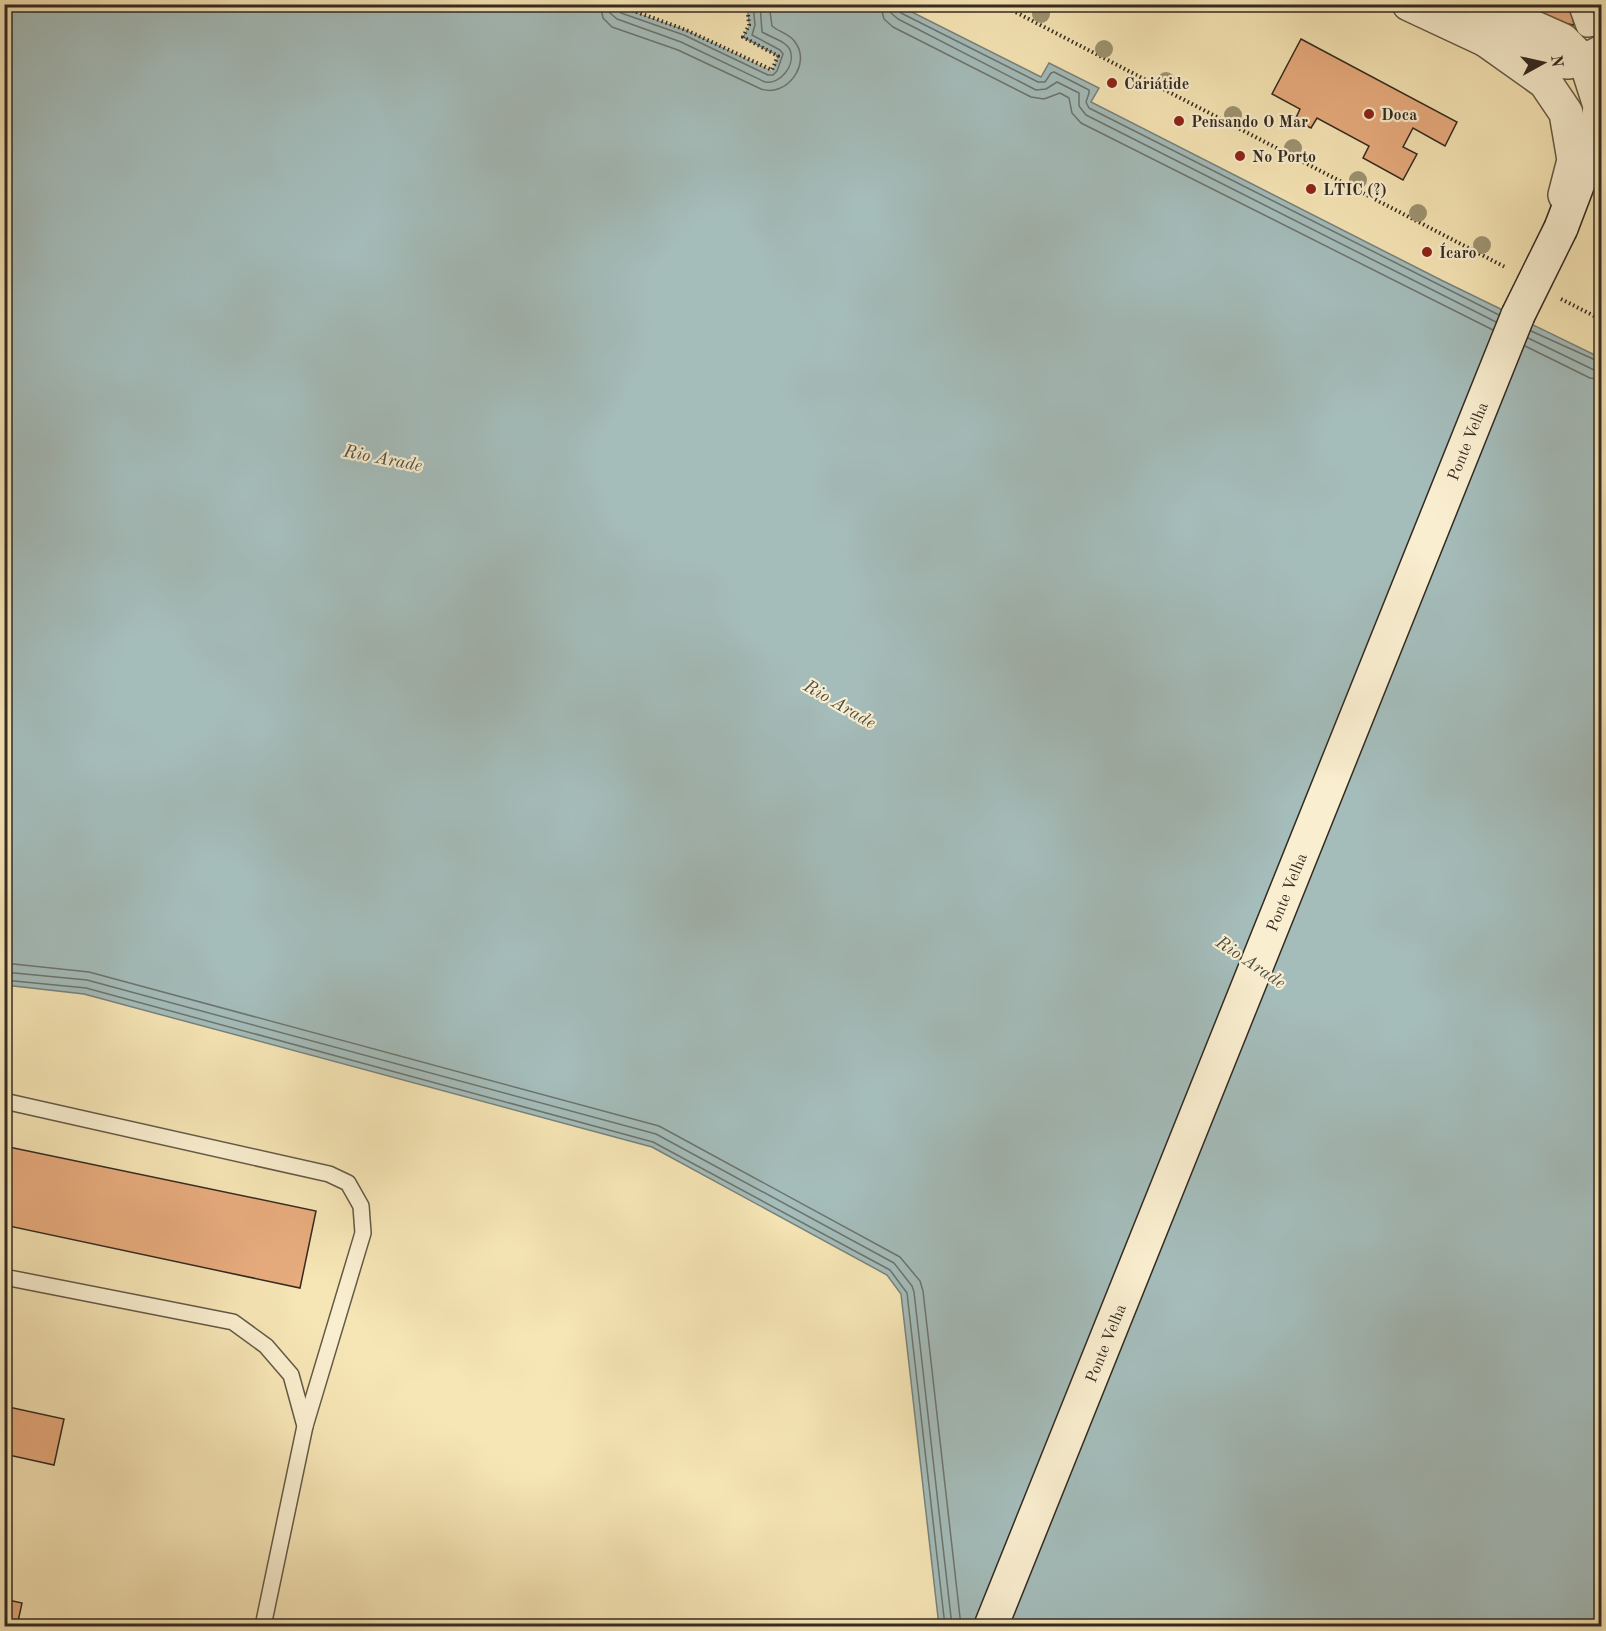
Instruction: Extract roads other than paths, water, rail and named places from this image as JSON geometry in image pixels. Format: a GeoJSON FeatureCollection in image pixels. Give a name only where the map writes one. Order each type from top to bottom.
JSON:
{"type":"FeatureCollection","features":[{"type":"Feature","properties":{"kind":"main road"},"geometry":{"type":"LineString","coordinates":[[1409,4],[1486,40],[1543,60],[1568,62],[1591,56]]}},
{"type":"Feature","properties":{"kind":"main road"},"geometry":{"type":"LineString","coordinates":[[1481,4],[1562,40],[1591,56]]}},
{"type":"Feature","properties":{"kind":"main road"},"geometry":{"type":"LineString","coordinates":[[1486,40],[1545,82],[1566,112],[1574,160],[1558,226]]}},
{"type":"Feature","properties":{"kind":"main road"},"geometry":{"type":"LineString","coordinates":[[1558,226],[1599,126],[1600,106],[1587,65],[1591,56]]}},
{"type":"Feature","properties":{"kind":"main road","name":"Ponte Velha"},"geometry":{"type":"LineString","coordinates":[[991,1626],[1518,315],[1558,226]]}},
{"type":"Feature","properties":{"kind":"street"},"geometry":{"type":"LineString","coordinates":[[1579,4],[1587,26],[1602,24]]}},
{"type":"Feature","properties":{"kind":"lane"},"geometry":{"type":"LineString","coordinates":[[4,1101],[329,1174],[348,1183],[361,1206],[363,1233],[305,1426],[263,1626]]}},
{"type":"Feature","properties":{"kind":"lane"},"geometry":{"type":"LineString","coordinates":[[4,1277],[233,1322],[266,1346],[291,1375],[305,1426]]}},
{"type":"Feature","properties":{"kind":"water","name":"Rio Arade"},"geometry":{"type":"Polygon","coordinates":[[[5,5],[615,5],[686,30],[771,70],[778,56],[743,37],[749,25],[747,5],[898,5],[1041,77],[1049,63],[1099,88],[1091,102],[1441,280],[1601,358],[1601,1626],[939,1626],[901,1294],[887,1275],[652,1147],[84,994],[5,985],[5,5]]]}},
{"type":"Feature","properties":{"kind":"place","name":"Cariátide"},"geometry":{"type":"Point","coordinates":[1112,83]}},
{"type":"Feature","properties":{"kind":"place","name":"Doca"},"geometry":{"type":"Point","coordinates":[1369,114]}},
{"type":"Feature","properties":{"kind":"place","name":"Pensando O Mar"},"geometry":{"type":"Point","coordinates":[1179,121]}},
{"type":"Feature","properties":{"kind":"place","name":"No Porto"},"geometry":{"type":"Point","coordinates":[1240,156]}},
{"type":"Feature","properties":{"kind":"place","name":"LTIC (?)"},"geometry":{"type":"Point","coordinates":[1311,189]}},
{"type":"Feature","properties":{"kind":"place","name":"Ícaro"},"geometry":{"type":"Point","coordinates":[1427,252]}}]}
